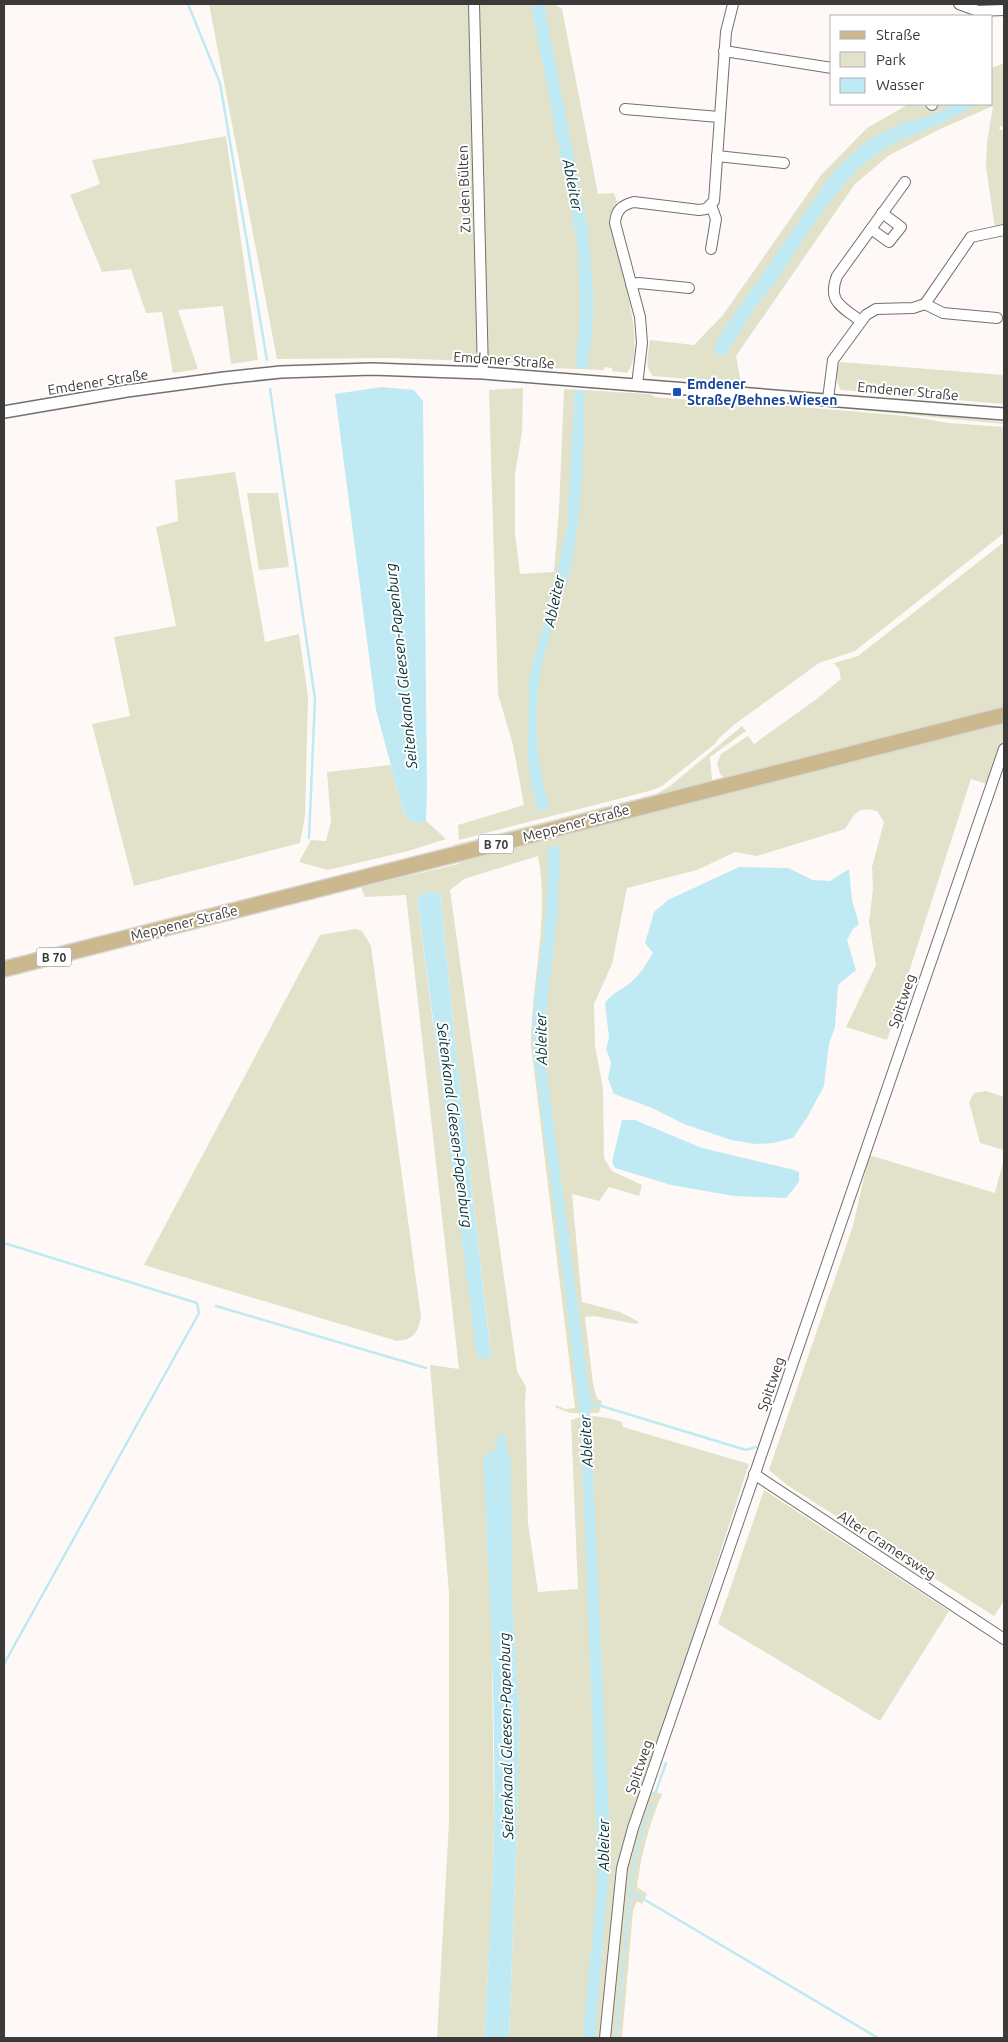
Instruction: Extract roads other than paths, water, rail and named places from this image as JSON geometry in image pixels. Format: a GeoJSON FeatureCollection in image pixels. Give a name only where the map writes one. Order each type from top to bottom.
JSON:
{"type":"FeatureCollection","features":[{"type":"Feature","properties":{"kind":"main road","name":"Meppener Straße"},"geometry":{"type":"LineString","coordinates":[[4,969],[426,863],[652,803],[1004,716]]}},
{"type":"Feature","properties":{"kind":"street","name":"Zu den Bülten"},"geometry":{"type":"LineString","coordinates":[[474,4],[483,372]]}},
{"type":"Feature","properties":{"kind":"street"},"geometry":{"type":"LineString","coordinates":[[637,384],[642,343],[640,317],[615,223],[617,212],[625,204],[634,202],[700,210],[711,205],[715,196],[726,32],[733,4]]}},
{"type":"Feature","properties":{"kind":"street"},"geometry":{"type":"LineString","coordinates":[[959,4],[978,11],[1004,10]]}},
{"type":"Feature","properties":{"kind":"street"},"geometry":{"type":"LineString","coordinates":[[724,51],[830,68]]}},
{"type":"Feature","properties":{"kind":"street"},"geometry":{"type":"LineString","coordinates":[[625,109],[719,117]]}},
{"type":"Feature","properties":{"kind":"street"},"geometry":{"type":"LineString","coordinates":[[717,156],[784,163]]}},
{"type":"Feature","properties":{"kind":"street"},"geometry":{"type":"LineString","coordinates":[[861,322],[835,299],[833,288],[838,276],[905,182]]}},
{"type":"Feature","properties":{"kind":"street"},"geometry":{"type":"LineString","coordinates":[[711,205],[716,219],[711,249]]}},
{"type":"Feature","properties":{"kind":"street"},"geometry":{"type":"LineString","coordinates":[[871,229],[890,242],[901,227],[882,213]]}},
{"type":"Feature","properties":{"kind":"street"},"geometry":{"type":"LineString","coordinates":[[828,399],[833,360],[866,315],[876,309],[913,308],[925,304],[971,237],[1003,230]]}},
{"type":"Feature","properties":{"kind":"street"},"geometry":{"type":"LineString","coordinates":[[630,284],[639,283],[688,288]]}},
{"type":"Feature","properties":{"kind":"street"},"geometry":{"type":"LineString","coordinates":[[925,304],[943,313],[997,318]]}},
{"type":"Feature","properties":{"kind":"street","name":"Emdener Straße"},"geometry":{"type":"LineString","coordinates":[[4,412],[136,390],[281,372],[372,369],[483,372],[1004,414]]}},
{"type":"Feature","properties":{"kind":"street","name":"Spittweg"},"geometry":{"type":"LineString","coordinates":[[605,2038],[622,1868],[633,1828],[1004,749]]}},
{"type":"Feature","properties":{"kind":"street","name":"Alter Cramersweg"},"geometry":{"type":"LineString","coordinates":[[754,1474],[1004,1638]]}},
{"type":"Feature","properties":{"kind":"water","name":"Ableiter"},"geometry":{"type":"Polygon","coordinates":[[[531,4],[544,4],[588,230],[593,291],[593,322],[587,369],[575,368],[580,318],[578,246],[531,4]]]}},
{"type":"Feature","properties":{"kind":"water"},"geometry":{"type":"Polygon","coordinates":[[[952,105],[976,105],[944,122],[889,146],[864,164],[836,194],[810,229],[777,280],[755,307],[729,350],[724,355],[716,354],[717,339],[838,167],[862,146],[889,129],[952,105]]]}},
{"type":"Feature","properties":{"kind":"water","name":"Seitenkanal Gleesen-Papenburg"},"geometry":{"type":"Polygon","coordinates":[[[381,387],[414,390],[423,401],[427,790],[426,821],[418,824],[405,817],[376,710],[335,394],[381,387]]]}},
{"type":"Feature","properties":{"kind":"water","name":"Ableiter"},"geometry":{"type":"Polygon","coordinates":[[[575,390],[585,391],[580,497],[572,561],[545,652],[538,690],[536,729],[540,768],[549,805],[548,809],[538,811],[530,779],[528,754],[529,679],[557,574],[567,527],[575,390]]]}},
{"type":"Feature","properties":{"kind":"water","name":"Ableiter"},"geometry":{"type":"Polygon","coordinates":[[[557,845],[561,863],[558,885],[558,913],[547,1003],[544,1052],[589,1390],[593,1402],[600,1405],[600,1407],[592,1406],[590,1410],[609,1820],[608,1883],[595,2038],[582,2038],[597,1891],[597,1852],[581,1426],[534,1058],[533,1035],[535,999],[546,914],[547,847],[557,845]]]}},
{"type":"Feature","properties":{"kind":"water"},"geometry":{"type":"Polygon","coordinates":[[[739,867],[788,868],[813,880],[830,881],[849,869],[852,900],[859,924],[853,929],[847,940],[856,970],[838,985],[835,1027],[829,1044],[824,1086],[808,1116],[793,1138],[774,1143],[755,1144],[731,1140],[684,1124],[652,1108],[614,1094],[608,1079],[611,1063],[606,1049],[609,1038],[605,1003],[637,976],[653,953],[645,943],[654,912],[668,900],[739,867]]]}},
{"type":"Feature","properties":{"kind":"water","name":"Seitenkanal Gleesen-Papenburg"},"geometry":{"type":"Polygon","coordinates":[[[430,891],[440,893],[456,1053],[491,1356],[485,1359],[477,1357],[417,896],[430,891]]]}},
{"type":"Feature","properties":{"kind":"water"},"geometry":{"type":"Polygon","coordinates":[[[622,1120],[635,1120],[702,1148],[791,1169],[799,1172],[799,1182],[786,1198],[734,1196],[671,1185],[615,1168],[612,1162],[622,1120]]]}},
{"type":"Feature","properties":{"kind":"water","name":"Seitenkanal Gleesen-Papenburg"},"geometry":{"type":"Polygon","coordinates":[[[499,1433],[504,1434],[511,1463],[512,1599],[519,1708],[517,1829],[509,2038],[484,2038],[493,1880],[494,1735],[492,1642],[483,1457],[495,1450],[499,1433]]]}},
{"type":"Feature","properties":{"kind":"waterway"},"geometry":{"type":"LineString","coordinates":[[188,4],[220,83],[267,360]]}},
{"type":"Feature","properties":{"kind":"waterway"},"geometry":{"type":"LineString","coordinates":[[270,389],[315,699],[309,838]]}},
{"type":"Feature","properties":{"kind":"waterway"},"geometry":{"type":"LineString","coordinates":[[4,1243],[197,1303],[199,1313],[4,1664]]}},
{"type":"Feature","properties":{"kind":"waterway"},"geometry":{"type":"LineString","coordinates":[[216,1306],[426,1368]]}},
{"type":"Feature","properties":{"kind":"waterway"},"geometry":{"type":"LineString","coordinates":[[598,1405],[746,1450],[756,1447]]}},
{"type":"Feature","properties":{"kind":"waterway"},"geometry":{"type":"LineString","coordinates":[[655,1794],[666,1763]]}},
{"type":"Feature","properties":{"kind":"waterway"},"geometry":{"type":"LineString","coordinates":[[616,2038],[633,1868],[640,1838],[652,1804]]}},
{"type":"Feature","properties":{"kind":"waterway"},"geometry":{"type":"LineString","coordinates":[[630,1891],[878,2038]]}},
{"type":"Feature","properties":{"kind":"place","name":"Emdener Straße/Behnes Wiesen"},"geometry":{"type":"Point","coordinates":[677,392]}}]}
